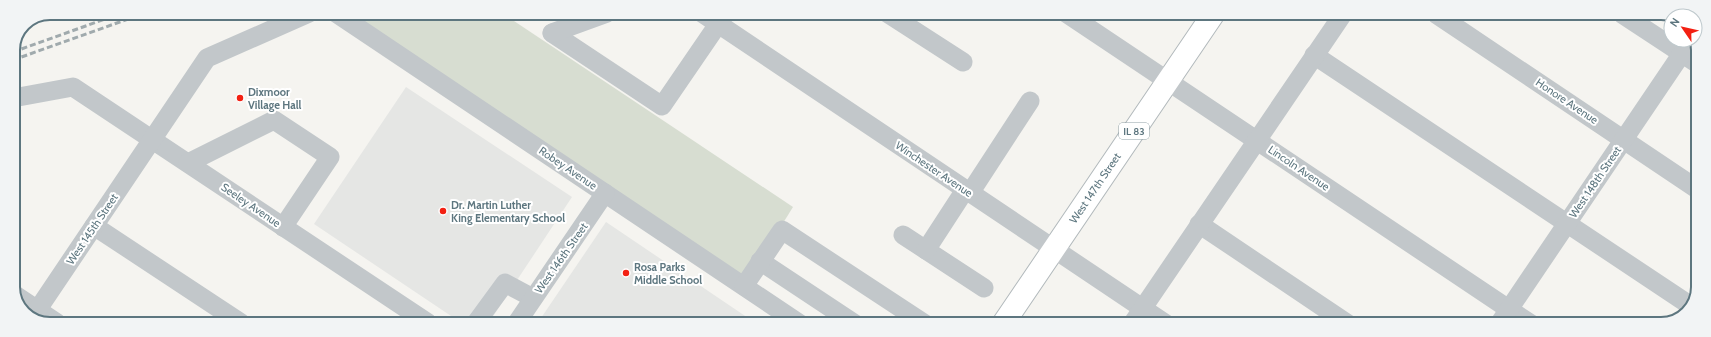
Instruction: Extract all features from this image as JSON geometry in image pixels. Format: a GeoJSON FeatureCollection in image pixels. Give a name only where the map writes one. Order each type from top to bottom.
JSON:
{"type":"FeatureCollection","features":[{"type":"Feature","properties":{"kind":"main road","name":"West 147th Street"},"geometry":{"type":"LineString","coordinates":[[1008,317],[1210,20]]}},
{"type":"Feature","properties":{"kind":"street","name":"West 145th Street"},"geometry":{"type":"LineString","coordinates":[[36,313],[207,58],[293,20]]}},
{"type":"Feature","properties":{"kind":"street","name":"Robey Avenue"},"geometry":{"type":"LineString","coordinates":[[346,20],[790,317]]}},
{"type":"Feature","properties":{"kind":"street"},"geometry":{"type":"LineString","coordinates":[[588,20],[552,33],[662,106],[721,20]]}},
{"type":"Feature","properties":{"kind":"street","name":"Winchester Avenue"},"geometry":{"type":"LineString","coordinates":[[723,20],[967,191],[1156,317]]}},
{"type":"Feature","properties":{"kind":"street"},"geometry":{"type":"LineString","coordinates":[[898,20],[963,62]]}},
{"type":"Feature","properties":{"kind":"street","name":"Lincoln Avenue"},"geometry":{"type":"LineString","coordinates":[[1086,20],[1168,81],[1257,140],[1504,316]]}},
{"type":"Feature","properties":{"kind":"street"},"geometry":{"type":"LineString","coordinates":[[1136,317],[1339,20]]}},
{"type":"Feature","properties":{"kind":"street","name":"Honore Avenue"},"geometry":{"type":"LineString","coordinates":[[1445,20],[1691,184]]}},
{"type":"Feature","properties":{"kind":"street"},"geometry":{"type":"LineString","coordinates":[[1634,20],[1663,35]]}},
{"type":"Feature","properties":{"kind":"street","name":"West 148th Street"},"geometry":{"type":"LineString","coordinates":[[1504,316],[1685,48]]}},
{"type":"Feature","properties":{"kind":"street"},"geometry":{"type":"LineString","coordinates":[[1314,56],[1686,303]]}},
{"type":"Feature","properties":{"kind":"street","name":"Seeley Avenue"},"geometry":{"type":"LineString","coordinates":[[20,97],[73,86],[418,317]]}},
{"type":"Feature","properties":{"kind":"street"},"geometry":{"type":"LineString","coordinates":[[926,250],[1030,101]]}},
{"type":"Feature","properties":{"kind":"street"},"geometry":{"type":"LineString","coordinates":[[188,163],[274,120],[330,157],[284,227]]}},
{"type":"Feature","properties":{"kind":"street","name":"West 146th Street"},"geometry":{"type":"LineString","coordinates":[[521,317],[605,193]]}},
{"type":"Feature","properties":{"kind":"street"},"geometry":{"type":"LineString","coordinates":[[1199,224],[1338,317]]}},
{"type":"Feature","properties":{"kind":"street"},"geometry":{"type":"LineString","coordinates":[[94,226],[232,317]]}},
{"type":"Feature","properties":{"kind":"street"},"geometry":{"type":"LineString","coordinates":[[744,286],[782,230],[914,317]]}},
{"type":"Feature","properties":{"kind":"street"},"geometry":{"type":"LineString","coordinates":[[903,235],[984,288]]}},
{"type":"Feature","properties":{"kind":"street"},"geometry":{"type":"LineString","coordinates":[[760,262],[844,317]]}},
{"type":"Feature","properties":{"kind":"street"},"geometry":{"type":"LineString","coordinates":[[480,317],[505,283],[534,298]]}},
{"type":"Feature","properties":{"kind":"shaded area"},"geometry":{"type":"Polygon","coordinates":[[[346,20],[512,20],[793,207],[744,286],[346,20]]]}},
{"type":"Feature","properties":{"kind":"shaded area","name":"Dr. Martin Luther King Elementary School"},"geometry":{"type":"Polygon","coordinates":[[[406,87],[572,197],[493,317],[453,317],[314,224],[406,87]]]}},
{"type":"Feature","properties":{"kind":"shaded area","name":"Rosa Parks Middle School"},"geometry":{"type":"Polygon","coordinates":[[[606,222],[747,317],[542,317],[606,222]]]}},
{"type":"Feature","properties":{"kind":"railway"},"geometry":{"type":"LineString","coordinates":[[20,49],[102,20]]}},
{"type":"Feature","properties":{"kind":"railway"},"geometry":{"type":"LineString","coordinates":[[20,58],[125,20]]}},
{"type":"Feature","properties":{"kind":"place","name":"Dixmoor Village Hall"},"geometry":{"type":"Point","coordinates":[240,98]}},
{"type":"Feature","properties":{"kind":"place","name":"Dr. Martin Luther King Elementary School"},"geometry":{"type":"Point","coordinates":[443,211]}},
{"type":"Feature","properties":{"kind":"place","name":"Rosa Parks Middle School"},"geometry":{"type":"Point","coordinates":[626,273]}}]}
